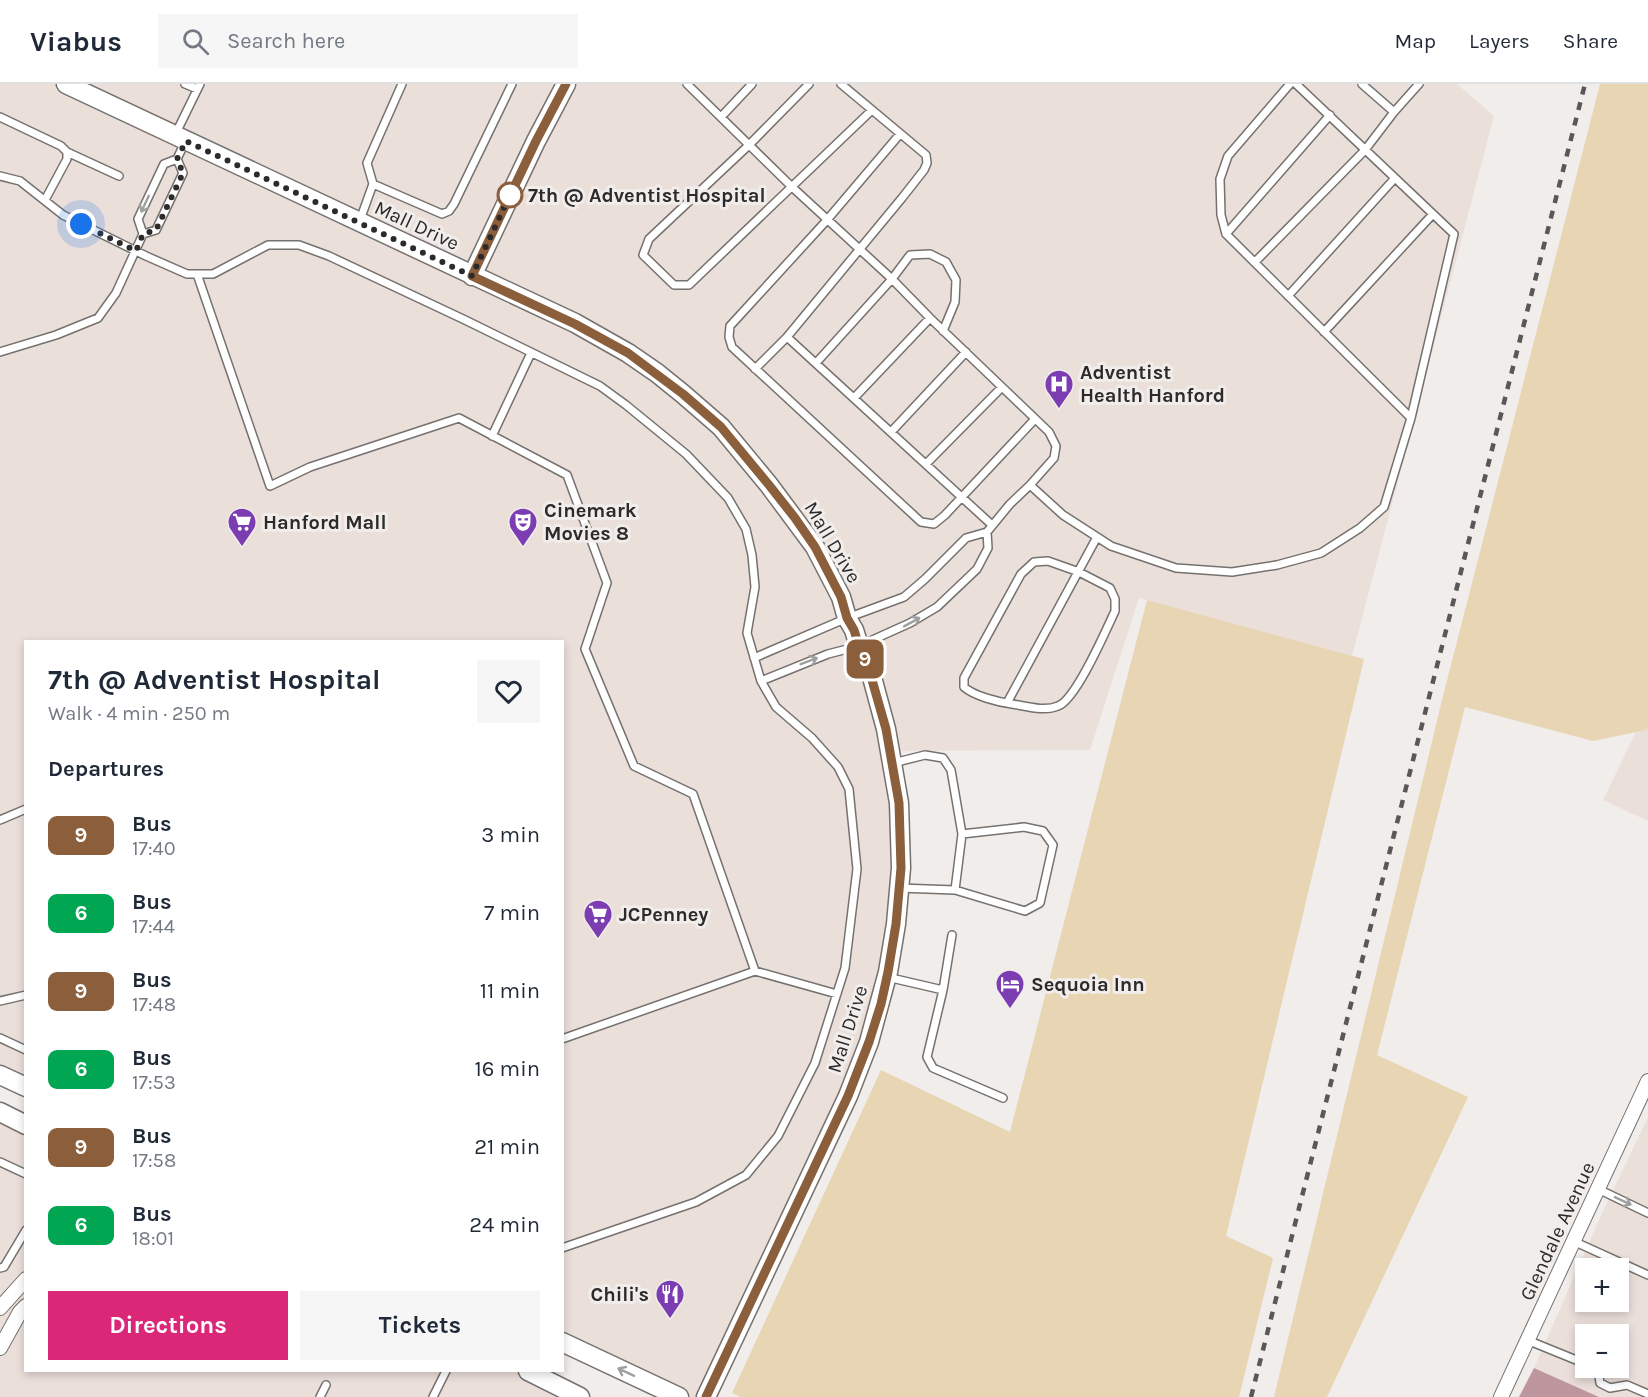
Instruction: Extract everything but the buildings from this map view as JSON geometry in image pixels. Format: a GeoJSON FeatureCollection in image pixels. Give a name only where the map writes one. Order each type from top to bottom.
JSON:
{"type":"FeatureCollection","features":[{"type":"Feature","properties":{"kind":"street","name":"Mall Drive"},"geometry":{"type":"LineString","coordinates":[[66,84],[575,324],[628,353],[683,394],[721,427],[795,518],[815,547],[841,597],[847,618],[868,666],[886,729],[899,803],[901,868],[896,924],[887,978],[869,1042],[848,1096],[706,1397]]}},
{"type":"Feature","properties":{"kind":"street"},"geometry":{"type":"LineString","coordinates":[[472,276],[536,141],[566,84]]}},
{"type":"Feature","properties":{"kind":"street"},"geometry":{"type":"LineString","coordinates":[[0,1075],[24,1086]]}},
{"type":"Feature","properties":{"kind":"street","name":"Glendale Avenue"},"geometry":{"type":"LineString","coordinates":[[1501,1397],[1639,1107],[1648,1081]]}},
{"type":"Feature","properties":{"kind":"street"},"geometry":{"type":"LineString","coordinates":[[0,1112],[24,1124]]}},
{"type":"Feature","properties":{"kind":"street"},"geometry":{"type":"LineString","coordinates":[[0,1308],[24,1281]]}},
{"type":"Feature","properties":{"kind":"street"},"geometry":{"type":"LineString","coordinates":[[0,1348],[24,1308]]}},
{"type":"Feature","properties":{"kind":"street"},"geometry":{"type":"LineString","coordinates":[[564,1343],[679,1397]]}},
{"type":"Feature","properties":{"kind":"street"},"geometry":{"type":"LineString","coordinates":[[530,1372],[580,1397]]}},
{"type":"Feature","properties":{"kind":"lane"},"geometry":{"type":"LineString","coordinates":[[143,234],[156,230],[183,173],[177,159],[181,138],[198,87],[185,84]]}},
{"type":"Feature","properties":{"kind":"lane"},"geometry":{"type":"LineString","coordinates":[[359,222],[373,184],[367,163],[402,84]]}},
{"type":"Feature","properties":{"kind":"lane"},"geometry":{"type":"LineString","coordinates":[[373,184],[442,214],[449,211],[512,84]]}},
{"type":"Feature","properties":{"kind":"lane"},"geometry":{"type":"LineString","coordinates":[[687,84],[1049,432],[1056,446],[1054,458],[989,528],[966,538],[904,597],[847,618],[754,658]]}},
{"type":"Feature","properties":{"kind":"lane"},"geometry":{"type":"LineString","coordinates":[[721,117],[752,84]]}},
{"type":"Feature","properties":{"kind":"lane"},"geometry":{"type":"LineString","coordinates":[[809,84],[650,239],[643,255],[674,285],[689,285],[872,110]]}},
{"type":"Feature","properties":{"kind":"lane"},"geometry":{"type":"LineString","coordinates":[[755,369],[788,337],[902,198],[927,163],[926,155],[841,84]]}},
{"type":"Feature","properties":{"kind":"lane"},"geometry":{"type":"LineString","coordinates":[[1290,84],[1228,156],[1220,179],[1221,215],[1226,234],[1411,418]]}},
{"type":"Feature","properties":{"kind":"lane"},"geometry":{"type":"LineString","coordinates":[[1030,485],[1063,515],[1111,546],[1176,568],[1232,572],[1277,565],[1321,553],[1360,528],[1384,507],[1411,418],[1454,234],[1296,84]]}},
{"type":"Feature","properties":{"kind":"lane"},"geometry":{"type":"LineString","coordinates":[[1362,84],[1394,112]]}},
{"type":"Feature","properties":{"kind":"lane"},"geometry":{"type":"LineString","coordinates":[[1255,262],[1365,150],[1419,84]]}},
{"type":"Feature","properties":{"kind":"lane"},"geometry":{"type":"LineString","coordinates":[[1226,234],[1330,115]]}},
{"type":"Feature","properties":{"kind":"lane"},"geometry":{"type":"LineString","coordinates":[[0,117],[119,176]]}},
{"type":"Feature","properties":{"kind":"lane"},"geometry":{"type":"LineString","coordinates":[[900,134],[827,220],[730,326],[729,337],[732,347],[921,522],[934,524],[1035,419]]}},
{"type":"Feature","properties":{"kind":"lane"},"geometry":{"type":"LineString","coordinates":[[45,200],[67,159],[67,152]]}},
{"type":"Feature","properties":{"kind":"lane"},"geometry":{"type":"LineString","coordinates":[[0,352],[56,335],[98,318],[116,293],[136,251],[143,234],[138,219],[164,164],[177,159]]}},
{"type":"Feature","properties":{"kind":"lane"},"geometry":{"type":"LineString","coordinates":[[0,176],[20,181],[63,215],[187,274],[213,274],[268,245],[299,245],[329,256],[600,386],[686,454],[728,498],[746,529],[752,555],[755,587],[747,633],[760,681],[776,707],[812,738],[838,767],[849,789],[857,869],[845,968],[815,1063],[778,1136],[746,1175],[696,1202],[564,1247]]}},
{"type":"Feature","properties":{"kind":"lane"},"geometry":{"type":"LineString","coordinates":[[1288,296],[1395,178]]}},
{"type":"Feature","properties":{"kind":"lane"},"geometry":{"type":"LineString","coordinates":[[1324,332],[1433,214]]}},
{"type":"Feature","properties":{"kind":"lane"},"geometry":{"type":"LineString","coordinates":[[816,363],[892,279],[910,255],[930,254],[946,262],[956,280],[955,302],[943,331]]}},
{"type":"Feature","properties":{"kind":"lane"},"geometry":{"type":"LineString","coordinates":[[197,274],[270,486],[310,467],[459,418],[567,475],[607,583],[585,650],[634,766],[693,794],[755,971]]}},
{"type":"Feature","properties":{"kind":"lane"},"geometry":{"type":"LineString","coordinates":[[854,398],[930,318]]}},
{"type":"Feature","properties":{"kind":"lane"},"geometry":{"type":"LineString","coordinates":[[760,681],[828,654],[859,646],[910,623],[937,607],[977,569],[988,548],[989,528],[962,497],[788,337]]}},
{"type":"Feature","properties":{"kind":"lane"},"geometry":{"type":"LineString","coordinates":[[492,436],[531,352]]}},
{"type":"Feature","properties":{"kind":"lane"},"geometry":{"type":"LineString","coordinates":[[891,432],[966,352]]}},
{"type":"Feature","properties":{"kind":"lane"},"geometry":{"type":"LineString","coordinates":[[926,464],[1002,387]]}},
{"type":"Feature","properties":{"kind":"lane"},"geometry":{"type":"LineString","coordinates":[[1007,703],[1097,537]]}},
{"type":"Feature","properties":{"kind":"lane"},"geometry":{"type":"LineString","coordinates":[[1048,561],[1079,572],[1110,588],[1115,598],[1115,611],[1080,682],[1061,706],[1049,709],[1007,703],[970,693],[964,687],[964,678],[1021,574],[1034,562],[1048,561]]}},
{"type":"Feature","properties":{"kind":"lane"},"geometry":{"type":"LineString","coordinates":[[892,763],[925,755],[943,758],[951,770],[962,834],[955,890]]}},
{"type":"Feature","properties":{"kind":"lane"},"geometry":{"type":"LineString","coordinates":[[0,820],[24,810]]}},
{"type":"Feature","properties":{"kind":"lane"},"geometry":{"type":"LineString","coordinates":[[899,888],[955,890],[1025,911],[1040,903],[1053,845],[1043,831],[1024,827],[962,834]]}},
{"type":"Feature","properties":{"kind":"lane"},"geometry":{"type":"LineString","coordinates":[[952,935],[943,990],[927,1058],[933,1068],[1003,1098]]}},
{"type":"Feature","properties":{"kind":"lane"},"geometry":{"type":"LineString","coordinates":[[564,1038],[755,971],[837,994]]}},
{"type":"Feature","properties":{"kind":"lane"},"geometry":{"type":"LineString","coordinates":[[887,978],[943,990]]}},
{"type":"Feature","properties":{"kind":"lane"},"geometry":{"type":"LineString","coordinates":[[0,1001],[24,995]]}},
{"type":"Feature","properties":{"kind":"lane"},"geometry":{"type":"LineString","coordinates":[[0,1038],[24,1049]]}},
{"type":"Feature","properties":{"kind":"lane"},"geometry":{"type":"LineString","coordinates":[[0,1162],[24,1173]]}},
{"type":"Feature","properties":{"kind":"lane"},"geometry":{"type":"LineString","coordinates":[[1598,1189],[1648,1213]]}},
{"type":"Feature","properties":{"kind":"lane"},"geometry":{"type":"LineString","coordinates":[[0,1268],[4,1267],[24,1233]]}},
{"type":"Feature","properties":{"kind":"lane"},"geometry":{"type":"LineString","coordinates":[[1573,1242],[1648,1275]]}},
{"type":"Feature","properties":{"kind":"lane"},"geometry":{"type":"LineString","coordinates":[[1527,1340],[1575,1360]]}},
{"type":"Feature","properties":{"kind":"lane"},"geometry":{"type":"LineString","coordinates":[[433,1397],[446,1372]]}},
{"type":"Feature","properties":{"kind":"lane"},"geometry":{"type":"LineString","coordinates":[[1599,1378],[1600,1383],[1610,1388],[1627,1385],[1648,1394]]}},
{"type":"Feature","properties":{"kind":"lane"},"geometry":{"type":"LineString","coordinates":[[320,1397],[326,1385]]}},
{"type":"Feature","properties":{"kind":"shaded area"},"geometry":{"type":"Polygon","coordinates":[[[0,84],[1457,84],[1494,116],[1352,656],[1139,598],[1090,750],[890,751],[899,803],[881,1004],[706,1397],[679,1397],[564,1342],[564,640],[24,640],[24,1087],[0,1075],[0,84]]]}},
{"type":"Feature","properties":{"kind":"shaded area"},"geometry":{"type":"Polygon","coordinates":[[[1600,84],[1648,84],[1648,726],[1646,730],[1593,741],[1465,707],[1377,1055],[1468,1097],[1327,1397],[1274,1397],[1442,700],[1600,84]]]}},
{"type":"Feature","properties":{"kind":"shaded area"},"geometry":{"type":"Polygon","coordinates":[[[1147,600],[1364,659],[1226,1236],[1273,1258],[1239,1397],[741,1397],[732,1393],[881,1070],[1010,1132],[1147,600]]]}},
{"type":"Feature","properties":{"kind":"shaded area"},"geometry":{"type":"Polygon","coordinates":[[[1648,726],[1648,821],[1603,800],[1636,732],[1646,730],[1648,726]]]}},
{"type":"Feature","properties":{"kind":"shaded area"},"geometry":{"type":"Polygon","coordinates":[[[0,1112],[24,1124],[24,1372],[530,1372],[580,1397],[0,1397],[0,1112]]]}},
{"type":"Feature","properties":{"kind":"shaded area"},"geometry":{"type":"Polygon","coordinates":[[[1648,1117],[1648,1397],[1599,1397],[1534,1368],[1575,1275],[1575,1312],[1629,1312],[1629,1258],[1582,1258],[1648,1117]]]}},
{"type":"Feature","properties":{"kind":"shaded area"},"geometry":{"type":"Polygon","coordinates":[[[1534,1368],[1599,1397],[1519,1397],[1534,1368]]]}},
{"type":"Feature","properties":{"kind":"railway"},"geometry":{"type":"LineString","coordinates":[[1251,1397],[1585,84]]}},
{"type":"Feature","properties":{"kind":"bus line","name":"9"},"geometry":{"type":"LineString","coordinates":[[566,84],[536,141],[472,276],[575,324],[628,353],[657,373],[721,427],[769,485],[815,547],[841,597],[847,618],[868,666],[886,729],[899,803],[901,868],[896,924],[881,1004],[869,1042],[848,1096],[706,1397]]}},
{"type":"Feature","properties":{"kind":"place","name":"7th @ Adventist Hospital"},"geometry":{"type":"Point","coordinates":[510,195]}},
{"type":"Feature","properties":{"kind":"place","name":"Adventist Health Hanford"},"geometry":{"type":"Point","coordinates":[1059,410]}},
{"type":"Feature","properties":{"kind":"place","name":"Hanford Mall"},"geometry":{"type":"Point","coordinates":[242,548]}},
{"type":"Feature","properties":{"kind":"place","name":"Cinemark Movies 8"},"geometry":{"type":"Point","coordinates":[523,548]}},
{"type":"Feature","properties":{"kind":"place","name":"JCPenney"},"geometry":{"type":"Point","coordinates":[598,940]}},
{"type":"Feature","properties":{"kind":"place","name":"Sequoia Inn"},"geometry":{"type":"Point","coordinates":[1010,1010]}},
{"type":"Feature","properties":{"kind":"place","name":"Chili's"},"geometry":{"type":"Point","coordinates":[670,1320]}},
{"type":"Feature","properties":{"kind":"route"},"geometry":{"type":"LineString","coordinates":[[81,224],[136,251],[143,234],[156,230],[183,173],[177,159],[186,141],[472,276],[510,195]]}}]}
